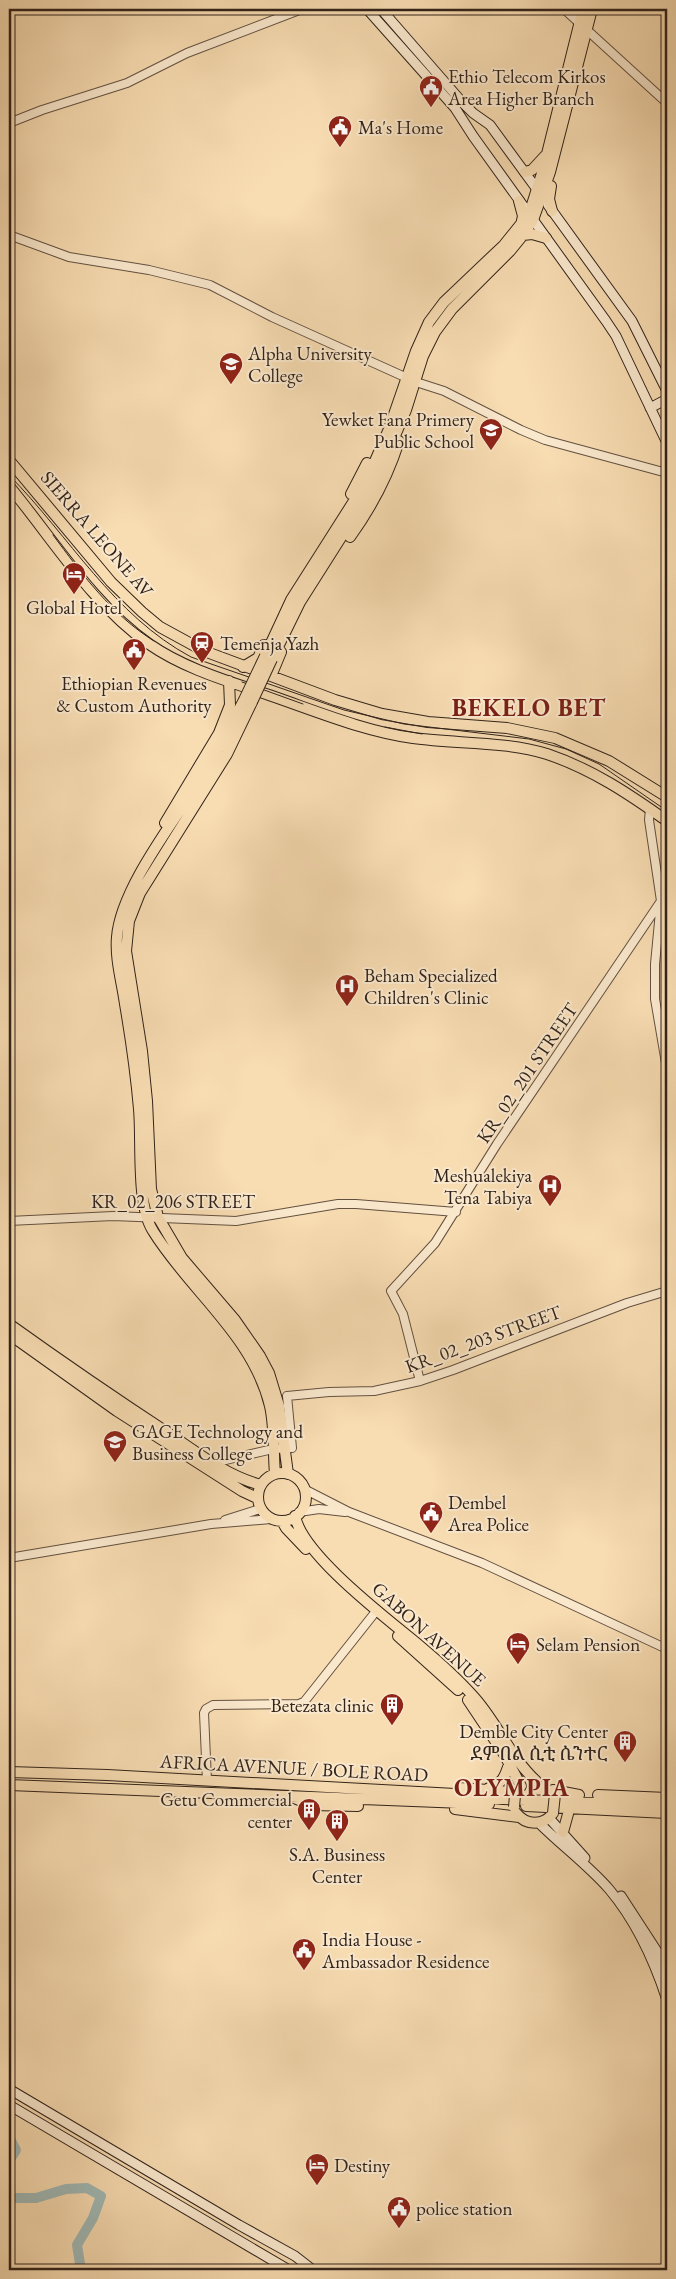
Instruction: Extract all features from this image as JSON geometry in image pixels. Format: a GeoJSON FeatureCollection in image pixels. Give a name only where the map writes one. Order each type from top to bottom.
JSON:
{"type":"FeatureCollection","features":[{"type":"Feature","properties":{"kind":"main road"},"geometry":{"type":"LineString","coordinates":[[243,667],[258,658],[286,598],[326,538],[359,480],[391,410],[412,380],[434,332],[522,231],[531,217],[540,194],[551,155],[582,26],[583,9]]}},
{"type":"Feature","properties":{"kind":"main road"},"geometry":{"type":"LineString","coordinates":[[582,26],[592,9]]}},
{"type":"Feature","properties":{"kind":"main road"},"geometry":{"type":"LineString","coordinates":[[374,10],[473,113],[490,125],[632,321],[667,392]]}},
{"type":"Feature","properties":{"kind":"main road"},"geometry":{"type":"LineString","coordinates":[[374,10],[455,108],[616,336],[667,442]]}},
{"type":"Feature","properties":{"kind":"main road"},"geometry":{"type":"LineString","coordinates":[[525,172],[532,170],[551,155]]}},
{"type":"Feature","properties":{"kind":"main road"},"geometry":{"type":"LineString","coordinates":[[551,155],[555,166],[549,199],[552,211]]}},
{"type":"Feature","properties":{"kind":"main road"},"geometry":{"type":"LineString","coordinates":[[519,201],[522,231]]}},
{"type":"Feature","properties":{"kind":"main road"},"geometry":{"type":"LineString","coordinates":[[522,231],[546,238]]}},
{"type":"Feature","properties":{"kind":"main road"},"geometry":{"type":"LineString","coordinates":[[271,676],[299,613],[361,522],[394,458],[406,422],[406,410],[412,380]]}},
{"type":"Feature","properties":{"kind":"main road"},"geometry":{"type":"LineString","coordinates":[[650,408],[667,399]]}},
{"type":"Feature","properties":{"kind":"main road"},"geometry":{"type":"LineString","coordinates":[[269,657],[291,600],[366,482],[389,429],[398,402]]}},
{"type":"Feature","properties":{"kind":"main road"},"geometry":{"type":"LineString","coordinates":[[288,1474],[278,1449],[261,1377],[253,1361],[238,1339],[166,1252],[152,1230],[147,1217],[142,1190],[141,1129],[134,1052],[117,949],[120,919],[132,889],[247,702],[269,657],[300,602],[373,487],[406,410]]}},
{"type":"Feature","properties":{"kind":"main road","name":"SIERRA LEONE AV"},"geometry":{"type":"LineString","coordinates":[[9,460],[111,582],[142,612],[180,638],[243,667],[382,714],[428,722],[507,728],[555,738],[609,761],[667,797]]}},
{"type":"Feature","properties":{"kind":"main road","name":"SIERRA LEONE AV"},"geometry":{"type":"LineString","coordinates":[[9,486],[89,586],[129,629],[170,657],[229,681],[339,720],[403,736],[527,750],[544,754],[596,774],[667,821]]}},
{"type":"Feature","properties":{"kind":"main road"},"geometry":{"type":"LineString","coordinates":[[145,868],[151,846],[219,733],[230,706],[229,681]]}},
{"type":"Feature","properties":{"kind":"main road"},"geometry":{"type":"LineString","coordinates":[[148,879],[166,862],[226,765],[259,700],[270,695]]}},
{"type":"Feature","properties":{"kind":"main road"},"geometry":{"type":"LineString","coordinates":[[247,702],[227,754],[140,893],[129,921],[126,951],[142,1051],[147,1101],[151,1189],[158,1217],[182,1258],[235,1320],[260,1356],[272,1380],[279,1406],[278,1449],[275,1474]]}},
{"type":"Feature","properties":{"kind":"main road"},"geometry":{"type":"LineString","coordinates":[[9,1324],[122,1403],[213,1463],[244,1480],[261,1485]]}},
{"type":"Feature","properties":{"kind":"main road"},"geometry":{"type":"LineString","coordinates":[[9,1334],[117,1411],[242,1491],[257,1498]]}},
{"type":"Feature","properties":{"kind":"main road"},"geometry":{"type":"LineString","coordinates":[[275,1474],[288,1474],[295,1477],[306,1490],[303,1508],[297,1514],[282,1521],[271,1519],[260,1509],[257,1498],[261,1485],[275,1474]]}},
{"type":"Feature","properties":{"kind":"main road","name":"GABON AVENUE"},"geometry":{"type":"LineString","coordinates":[[297,1514],[300,1531],[326,1562],[375,1612]]}},
{"type":"Feature","properties":{"kind":"main road","name":"GABON AVENUE"},"geometry":{"type":"LineString","coordinates":[[282,1521],[286,1528],[316,1560],[439,1668],[488,1714],[519,1762],[536,1781]]}},
{"type":"Feature","properties":{"kind":"main road","name":"GABON AVENUE"},"geometry":{"type":"LineString","coordinates":[[439,1668],[467,1699],[498,1743],[509,1764],[517,1791]]}},
{"type":"Feature","properties":{"kind":"main road"},"geometry":{"type":"LineString","coordinates":[[485,1789],[497,1786],[502,1780],[509,1764]]}},
{"type":"Feature","properties":{"kind":"main road","name":"AFRICA AVENUE / BOLE ROAD"},"geometry":{"type":"LineString","coordinates":[[9,1772],[207,1781],[288,1791],[667,1813]]}},
{"type":"Feature","properties":{"kind":"main road"},"geometry":{"type":"LineString","coordinates":[[288,1791],[308,1781],[517,1791],[536,1781],[544,1783],[553,1790],[571,1794],[667,1798]]}},
{"type":"Feature","properties":{"kind":"main road","name":"AFRICA AVENUE / BOLE ROAD"},"geometry":{"type":"LineString","coordinates":[[9,1786],[209,1794],[288,1791],[455,1794],[503,1799],[667,1806]]}},
{"type":"Feature","properties":{"kind":"main road"},"geometry":{"type":"LineString","coordinates":[[553,1790],[552,1815],[570,1847],[617,1900],[647,1948],[667,2000]]}},
{"type":"Feature","properties":{"kind":"main road"},"geometry":{"type":"LineString","coordinates":[[288,1791],[311,1805],[465,1809],[519,1817],[525,1821],[539,1823],[570,1847],[614,1887],[633,1912],[660,1956],[667,1978]]}},
{"type":"Feature","properties":{"kind":"main road"},"geometry":{"type":"LineString","coordinates":[[517,1791],[514,1807],[519,1817]]}},
{"type":"Feature","properties":{"kind":"main road"},"geometry":{"type":"LineString","coordinates":[[563,1832],[568,1814]]}},
{"type":"Feature","properties":{"kind":"main road"},"geometry":{"type":"LineString","coordinates":[[539,1823],[552,1815],[568,1814],[667,1819]]}},
{"type":"Feature","properties":{"kind":"main road"},"geometry":{"type":"LineString","coordinates":[[9,2089],[295,2256],[312,2270]]}},
{"type":"Feature","properties":{"kind":"main road"},"geometry":{"type":"LineString","coordinates":[[9,2105],[289,2270]]}},
{"type":"Feature","properties":{"kind":"street"},"geometry":{"type":"LineString","coordinates":[[9,123],[127,82],[187,53],[302,9]]}},
{"type":"Feature","properties":{"kind":"street"},"geometry":{"type":"LineString","coordinates":[[564,9],[667,103]]}},
{"type":"Feature","properties":{"kind":"street"},"geometry":{"type":"LineString","coordinates":[[9,235],[69,257],[149,270],[210,285],[272,317],[412,380],[444,391],[545,440],[667,472]]}},
{"type":"Feature","properties":{"kind":"street"},"geometry":{"type":"LineString","coordinates":[[650,809],[649,820],[664,899],[655,964],[655,999],[667,1069]]}},
{"type":"Feature","properties":{"kind":"street","name":"KR_02_201 STREET"},"geometry":{"type":"LineString","coordinates":[[420,1381],[403,1314],[391,1291],[435,1243],[497,1144],[664,899]]}},
{"type":"Feature","properties":{"kind":"street","name":"KR_02_206 STREET"},"geometry":{"type":"LineString","coordinates":[[9,1221],[113,1216],[236,1221],[347,1204],[395,1206],[456,1212]]}},
{"type":"Feature","properties":{"kind":"street","name":"KR_02_203 STREET"},"geometry":{"type":"LineString","coordinates":[[278,1449],[292,1448],[286,1396],[329,1392],[374,1391],[420,1381],[626,1303],[667,1291]]}},
{"type":"Feature","properties":{"kind":"street"},"geometry":{"type":"LineString","coordinates":[[213,1463],[278,1449]]}},
{"type":"Feature","properties":{"kind":"street"},"geometry":{"type":"LineString","coordinates":[[306,1490],[349,1512],[482,1563],[667,1649]]}},
{"type":"Feature","properties":{"kind":"street"},"geometry":{"type":"LineString","coordinates":[[212,1524],[260,1509]]}},
{"type":"Feature","properties":{"kind":"street"},"geometry":{"type":"LineString","coordinates":[[297,1514],[319,1509],[349,1512]]}},
{"type":"Feature","properties":{"kind":"street"},"geometry":{"type":"LineString","coordinates":[[9,1558],[212,1524],[271,1519]]}},
{"type":"Feature","properties":{"kind":"street"},"geometry":{"type":"LineString","coordinates":[[207,1781],[204,1713],[206,1709],[213,1705],[299,1704],[304,1702],[375,1612]]}},
{"type":"Feature","properties":{"kind":"waterway"},"geometry":{"type":"LineString","coordinates":[[9,2137],[16,2150],[9,2161]]}},
{"type":"Feature","properties":{"kind":"waterway"},"geometry":{"type":"LineString","coordinates":[[9,2196],[11,2198],[36,2198],[66,2189],[87,2188],[101,2196],[93,2218],[77,2245],[81,2270]]}},
{"type":"Feature","properties":{"kind":"tram line"},"geometry":{"type":"LineString","coordinates":[[9,475],[115,597],[138,620],[163,640],[191,657],[344,710],[404,724],[529,739],[566,749],[599,764],[667,811]]}},
{"type":"Feature","properties":{"kind":"tram line"},"geometry":{"type":"LineString","coordinates":[[53,535],[87,579],[111,606],[139,631],[154,641]]}},
{"type":"Feature","properties":{"kind":"tram line"},"geometry":{"type":"LineString","coordinates":[[242,682],[303,704]]}},
{"type":"Feature","properties":{"kind":"tram line"},"geometry":{"type":"LineString","coordinates":[[385,727],[422,734]]}},
{"type":"Feature","properties":{"kind":"place","name":"Ethio Telecom Kirkos Area Higher Branch"},"geometry":{"type":"Point","coordinates":[431,108]}},
{"type":"Feature","properties":{"kind":"place","name":"Ma's Home"},"geometry":{"type":"Point","coordinates":[340,148]}},
{"type":"Feature","properties":{"kind":"place","name":"Alpha University College"},"geometry":{"type":"Point","coordinates":[231,385]}},
{"type":"Feature","properties":{"kind":"place","name":"Yewket Fana Primery Public School"},"geometry":{"type":"Point","coordinates":[491,451]}},
{"type":"Feature","properties":{"kind":"place","name":"Global Hotel"},"geometry":{"type":"Point","coordinates":[74,595]}},
{"type":"Feature","properties":{"kind":"place","name":"Temenja Yazh"},"geometry":{"type":"Point","coordinates":[202,664]}},
{"type":"Feature","properties":{"kind":"place","name":"Ethiopian Revenues & Custom Authority"},"geometry":{"type":"Point","coordinates":[134,671]}},
{"type":"Feature","properties":{"kind":"place","name":"Beham Specialized Children's Clinic"},"geometry":{"type":"Point","coordinates":[347,1007]}},
{"type":"Feature","properties":{"kind":"place","name":"Meshualekiya Tena Tabiya"},"geometry":{"type":"Point","coordinates":[550,1207]}},
{"type":"Feature","properties":{"kind":"place","name":"GAGE Technology and Business College"},"geometry":{"type":"Point","coordinates":[115,1463]}},
{"type":"Feature","properties":{"kind":"place","name":"Dembel Area Police"},"geometry":{"type":"Point","coordinates":[431,1534]}},
{"type":"Feature","properties":{"kind":"place","name":"Selam Pension"},"geometry":{"type":"Point","coordinates":[518,1665]}},
{"type":"Feature","properties":{"kind":"place","name":"Betezata clinic"},"geometry":{"type":"Point","coordinates":[392,1726]}},
{"type":"Feature","properties":{"kind":"place","name":"Demble City Center ደምበል ሲቲ ሴንተር"},"geometry":{"type":"Point","coordinates":[625,1763]}},
{"type":"Feature","properties":{"kind":"place","name":"Getu Commercial center"},"geometry":{"type":"Point","coordinates":[309,1831]}},
{"type":"Feature","properties":{"kind":"place","name":"S.A. Business Center"},"geometry":{"type":"Point","coordinates":[337,1842]}},
{"type":"Feature","properties":{"kind":"place","name":"India House - Ambassador Residence"},"geometry":{"type":"Point","coordinates":[304,1971]}},
{"type":"Feature","properties":{"kind":"place","name":"Destiny"},"geometry":{"type":"Point","coordinates":[317,2186]}},
{"type":"Feature","properties":{"kind":"place","name":"police station"},"geometry":{"type":"Point","coordinates":[399,2229]}},
{"type":"Feature","properties":{"kind":"district","name":"BEKELO BET"},"geometry":{"type":"Point","coordinates":[529,707]}},
{"type":"Feature","properties":{"kind":"district","name":"OLYMPIA"},"geometry":{"type":"Point","coordinates":[512,1787]}}]}
